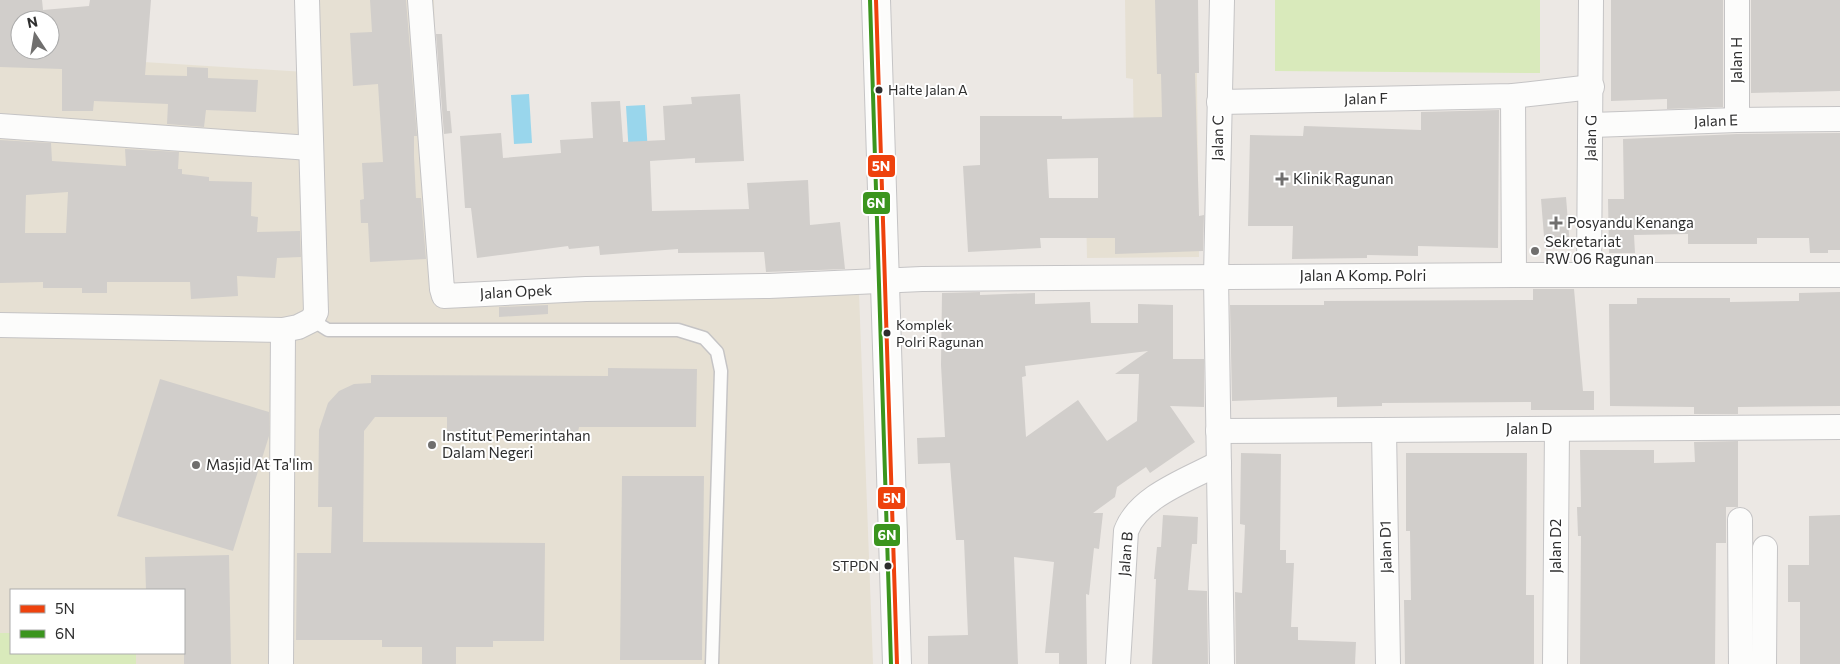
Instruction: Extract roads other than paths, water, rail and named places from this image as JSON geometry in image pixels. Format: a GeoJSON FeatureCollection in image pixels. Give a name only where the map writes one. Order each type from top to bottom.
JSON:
{"type":"FeatureCollection","features":[{"type":"Feature","properties":{"kind":"street"},"geometry":{"type":"LineString","coordinates":[[0,325],[283,330],[298,327],[312,320],[316,312],[307,0]]}},
{"type":"Feature","properties":{"kind":"street","name":"Jalan Opek"},"geometry":{"type":"LineString","coordinates":[[420,0],[443,295],[885,281]]}},
{"type":"Feature","properties":{"kind":"street"},"geometry":{"type":"LineString","coordinates":[[876,0],[897,664]]}},
{"type":"Feature","properties":{"kind":"street","name":"Jalan C"},"geometry":{"type":"LineString","coordinates":[[1216,277],[1222,0]]}},
{"type":"Feature","properties":{"kind":"street","name":"Jalan G"},"geometry":{"type":"LineString","coordinates":[[1589,275],[1592,124],[1591,0]]}},
{"type":"Feature","properties":{"kind":"street","name":"Jalan H"},"geometry":{"type":"LineString","coordinates":[[1736,0],[1737,120]]}},
{"type":"Feature","properties":{"kind":"street","name":"Jalan F"},"geometry":{"type":"LineString","coordinates":[[1219,102],[1513,96],[1592,87]]}},
{"type":"Feature","properties":{"kind":"street"},"geometry":{"type":"LineString","coordinates":[[1513,96],[1514,275]]}},
{"type":"Feature","properties":{"kind":"street","name":"Jalan E"},"geometry":{"type":"LineString","coordinates":[[1592,124],[1840,119]]}},
{"type":"Feature","properties":{"kind":"street"},"geometry":{"type":"LineString","coordinates":[[0,126],[310,148]]}},
{"type":"Feature","properties":{"kind":"street","name":"Jalan A Komp. Polri"},"geometry":{"type":"LineString","coordinates":[[885,281],[1514,275],[1840,275]]}},
{"type":"Feature","properties":{"kind":"street"},"geometry":{"type":"LineString","coordinates":[[1216,277],[1222,664]]}},
{"type":"Feature","properties":{"kind":"street"},"geometry":{"type":"LineString","coordinates":[[281,664],[283,330]]}},
{"type":"Feature","properties":{"kind":"street","name":"Jalan D"},"geometry":{"type":"LineString","coordinates":[[1218,431],[1840,427]]}},
{"type":"Feature","properties":{"kind":"street","name":"Jalan D2"},"geometry":{"type":"LineString","coordinates":[[1556,664],[1558,429]]}},
{"type":"Feature","properties":{"kind":"street","name":"Jalan D1"},"geometry":{"type":"LineString","coordinates":[[1384,430],[1388,664]]}},
{"type":"Feature","properties":{"kind":"street","name":"Jalan B"},"geometry":{"type":"LineString","coordinates":[[1118,664],[1126,531],[1130,522],[1150,500],[1219,463]]}},
{"type":"Feature","properties":{"kind":"street"},"geometry":{"type":"LineString","coordinates":[[1740,520],[1741,664]]}},
{"type":"Feature","properties":{"kind":"street"},"geometry":{"type":"LineString","coordinates":[[1764,664],[1765,548]]}},
{"type":"Feature","properties":{"kind":"lane"},"geometry":{"type":"LineString","coordinates":[[312,320],[328,330],[608,328],[678,330],[704,338],[717,352],[721,371],[712,664]]}},
{"type":"Feature","properties":{"kind":"water"},"geometry":{"type":"Polygon","coordinates":[[[529,94],[532,143],[514,144],[511,95],[529,94]]]}},
{"type":"Feature","properties":{"kind":"water"},"geometry":{"type":"Polygon","coordinates":[[[645,105],[648,153],[629,155],[626,106],[645,105]]]}},
{"type":"Feature","properties":{"kind":"place","name":"Halte Jalan A"},"geometry":{"type":"Point","coordinates":[879,90]}},
{"type":"Feature","properties":{"kind":"place","name":"Klinik Ragunan"},"geometry":{"type":"Point","coordinates":[1282,179]}},
{"type":"Feature","properties":{"kind":"place","name":"Posyandu Kenanga"},"geometry":{"type":"Point","coordinates":[1556,223]}},
{"type":"Feature","properties":{"kind":"place","name":"Sekretariat RW 06 Ragunan"},"geometry":{"type":"Point","coordinates":[1535,251]}},
{"type":"Feature","properties":{"kind":"place","name":"Komplek Polri Ragunan"},"geometry":{"type":"Point","coordinates":[887,333]}},
{"type":"Feature","properties":{"kind":"place","name":"Institut Pemerintahan Dalam Negeri"},"geometry":{"type":"Point","coordinates":[432,445]}},
{"type":"Feature","properties":{"kind":"place","name":"Masjid At Ta'lim"},"geometry":{"type":"Point","coordinates":[196,465]}},
{"type":"Feature","properties":{"kind":"place","name":"STPDN"},"geometry":{"type":"Point","coordinates":[888,566]}}]}
